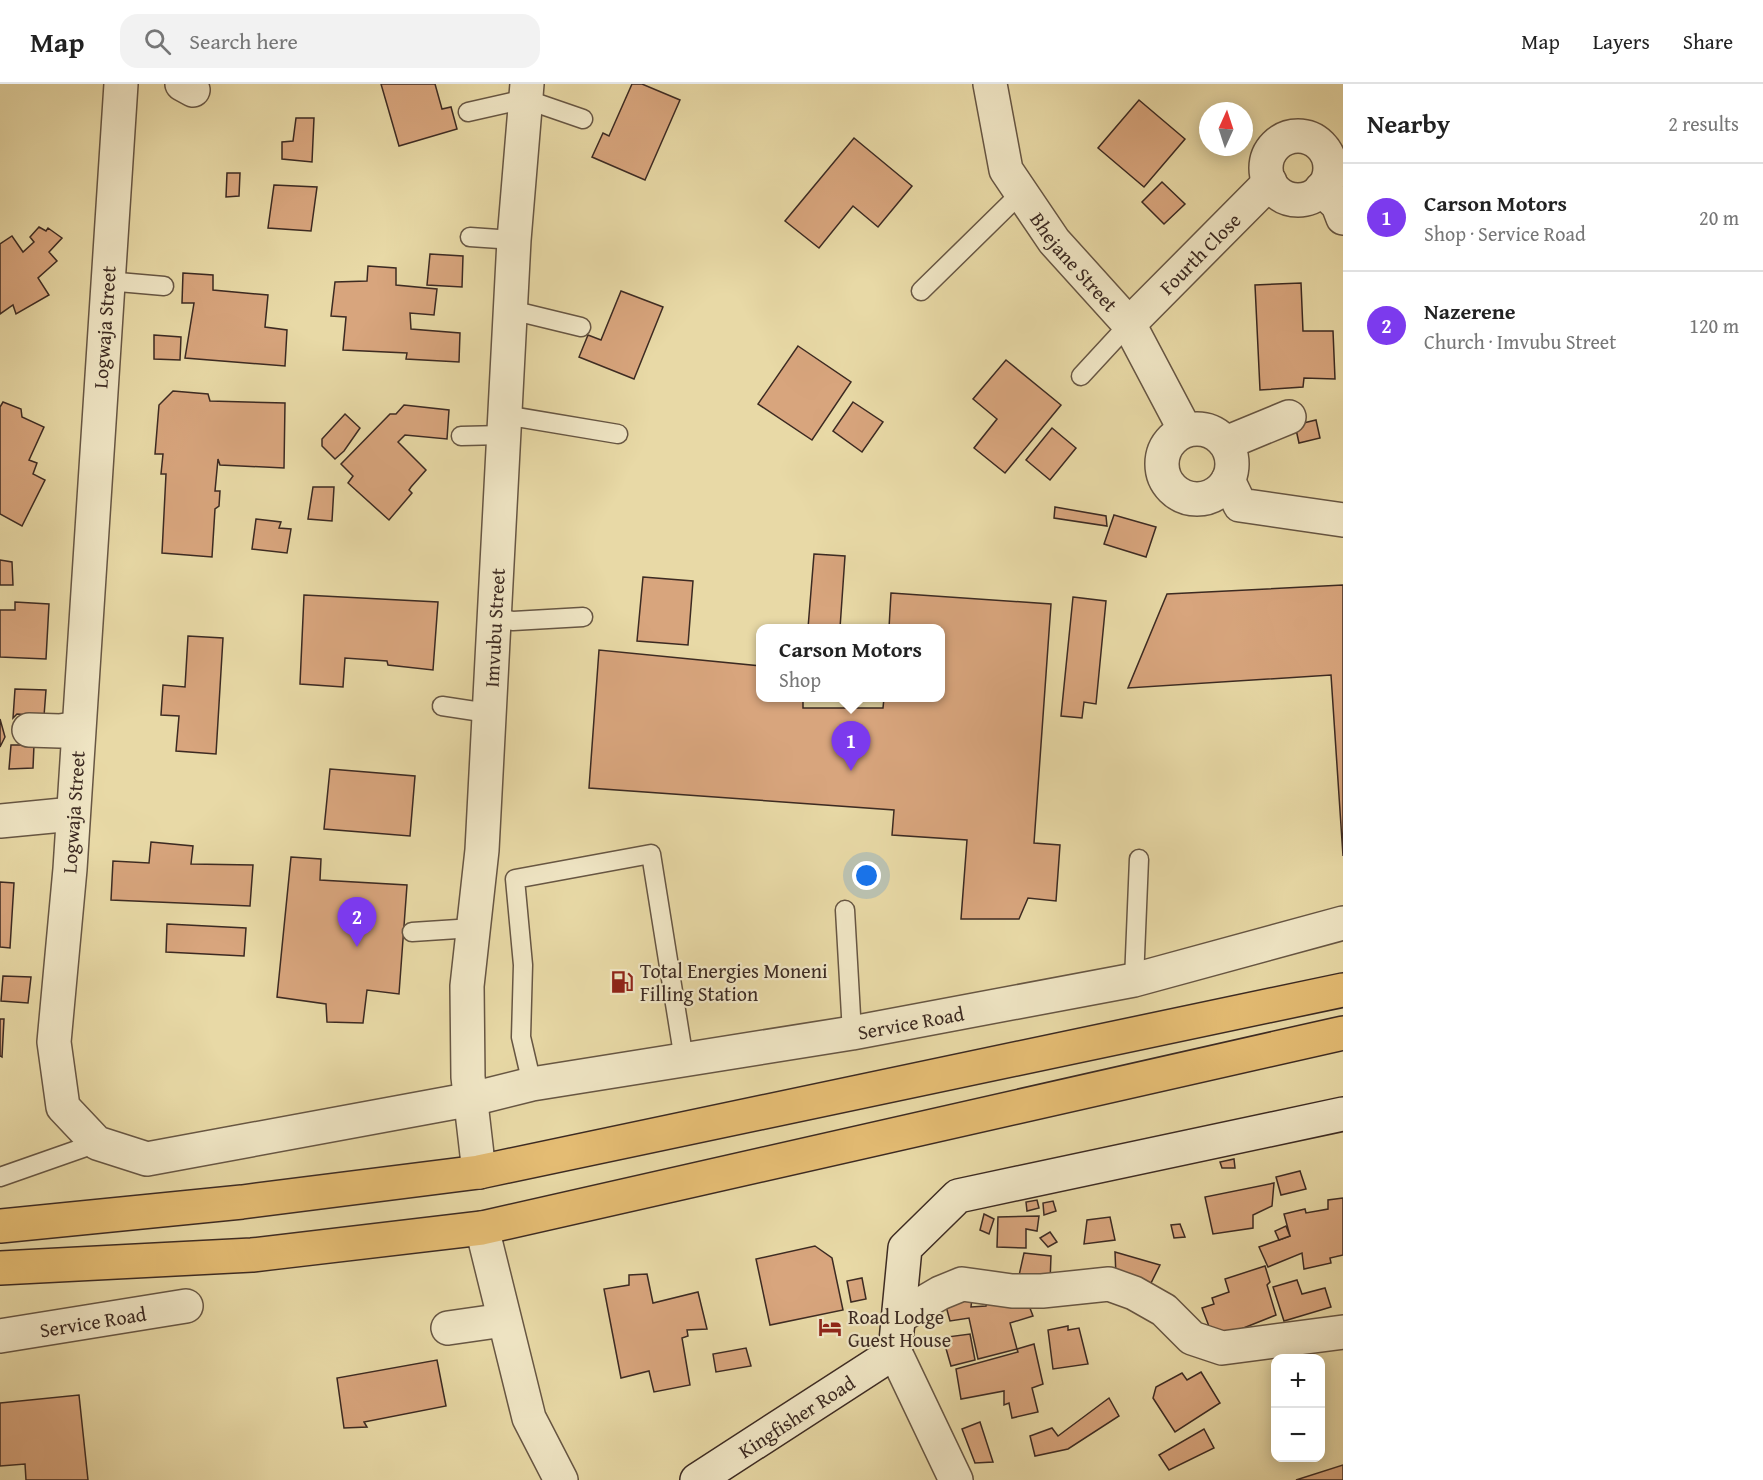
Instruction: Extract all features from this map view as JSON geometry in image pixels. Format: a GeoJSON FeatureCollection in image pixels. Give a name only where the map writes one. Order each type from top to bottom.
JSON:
{"type":"FeatureCollection","features":[{"type":"Feature","properties":{"kind":"highway"},"geometry":{"type":"LineString","coordinates":[[0,1227],[242,1202],[479,1172],[1343,990]]}},
{"type":"Feature","properties":{"kind":"highway"},"geometry":{"type":"LineString","coordinates":[[0,1268],[252,1255],[482,1228],[1343,1033]]}},
{"type":"Feature","properties":{"kind":"street","name":"Logwaja Street"},"geometry":{"type":"LineString","coordinates":[[120,84],[73,814],[54,1042],[63,1107],[97,1143],[147,1160],[472,1099]]}},
{"type":"Feature","properties":{"kind":"street","name":"Bhejane Street"},"geometry":{"type":"LineString","coordinates":[[990,84],[1006,170],[1054,242],[1129,324],[1185,430]]}},
{"type":"Feature","properties":{"kind":"street","name":"Imvubu Street"},"geometry":{"type":"LineString","coordinates":[[479,1172],[468,1077],[467,986],[482,850],[514,240],[526,92]]}},
{"type":"Feature","properties":{"kind":"street"},"geometry":{"type":"LineString","coordinates":[[1293,136],[1303,136],[1313,140],[1327,153],[1329,175],[1321,189],[1308,198],[1296,200],[1276,191],[1270,182],[1266,163],[1275,145],[1293,136]]}},
{"type":"Feature","properties":{"kind":"street","name":"Fourth Close"},"geometry":{"type":"LineString","coordinates":[[1129,324],[1270,182]]}},
{"type":"Feature","properties":{"kind":"street"},"geometry":{"type":"LineString","coordinates":[[1321,189],[1338,205],[1343,218]]}},
{"type":"Feature","properties":{"kind":"street"},"geometry":{"type":"LineString","coordinates":[[1226,443],[1289,417]]}},
{"type":"Feature","properties":{"kind":"street"},"geometry":{"type":"LineString","coordinates":[[1185,430],[1207,430],[1226,443],[1233,465],[1228,480],[1216,494],[1206,498],[1183,496],[1173,489],[1162,469],[1162,457],[1170,441],[1185,430]]}},
{"type":"Feature","properties":{"kind":"street"},"geometry":{"type":"LineString","coordinates":[[1228,480],[1240,505],[1343,520]]}},
{"type":"Feature","properties":{"kind":"street"},"geometry":{"type":"LineString","coordinates":[[29,730],[60,731],[78,728]]}},
{"type":"Feature","properties":{"kind":"street"},"geometry":{"type":"LineString","coordinates":[[0,821],[73,814]]}},
{"type":"Feature","properties":{"kind":"street","name":"Service Road"},"geometry":{"type":"LineString","coordinates":[[472,1099],[532,1084],[852,1033],[1134,980],[1343,923]]}},
{"type":"Feature","properties":{"kind":"street"},"geometry":{"type":"LineString","coordinates":[[956,1480],[895,1352],[905,1248],[958,1196],[1343,1114]]}},
{"type":"Feature","properties":{"kind":"street"},"geometry":{"type":"LineString","coordinates":[[482,1228],[529,1418],[561,1480]]}},
{"type":"Feature","properties":{"kind":"street"},"geometry":{"type":"LineString","coordinates":[[898,1317],[940,1293],[962,1284],[1012,1291],[1042,1291],[1109,1284],[1134,1293],[1164,1310],[1192,1338],[1222,1348],[1343,1332]]}},
{"type":"Feature","properties":{"kind":"street","name":"Service Road"},"geometry":{"type":"LineString","coordinates":[[0,1336],[186,1306]]}},
{"type":"Feature","properties":{"kind":"street"},"geometry":{"type":"LineString","coordinates":[[448,1328],[504,1320]]}},
{"type":"Feature","properties":{"kind":"street","name":"Kingfisher Road"},"geometry":{"type":"LineString","coordinates":[[697,1480],[895,1352]]}},
{"type":"Feature","properties":{"kind":"lane"},"geometry":{"type":"LineString","coordinates":[[468,112],[526,92],[583,119]]}},
{"type":"Feature","properties":{"kind":"lane"},"geometry":{"type":"LineString","coordinates":[[921,291],[1022,192]]}},
{"type":"Feature","properties":{"kind":"lane"},"geometry":{"type":"LineString","coordinates":[[470,237],[514,240]]}},
{"type":"Feature","properties":{"kind":"lane"},"geometry":{"type":"LineString","coordinates":[[107,281],[164,286]]}},
{"type":"Feature","properties":{"kind":"lane"},"geometry":{"type":"LineString","coordinates":[[511,310],[581,327]]}},
{"type":"Feature","properties":{"kind":"lane"},"geometry":{"type":"LineString","coordinates":[[1081,376],[1129,324]]}},
{"type":"Feature","properties":{"kind":"lane"},"geometry":{"type":"LineString","coordinates":[[461,436],[504,425],[618,434]]}},
{"type":"Feature","properties":{"kind":"lane"},"geometry":{"type":"LineString","coordinates":[[494,617],[513,621],[583,617]]}},
{"type":"Feature","properties":{"kind":"lane"},"geometry":{"type":"LineString","coordinates":[[442,706],[488,713]]}},
{"type":"Feature","properties":{"kind":"lane"},"geometry":{"type":"LineString","coordinates":[[532,1084],[521,1037],[523,965],[515,879],[651,854],[684,1060]]}},
{"type":"Feature","properties":{"kind":"lane"},"geometry":{"type":"LineString","coordinates":[[1134,980],[1139,859]]}},
{"type":"Feature","properties":{"kind":"lane"},"geometry":{"type":"LineString","coordinates":[[845,910],[852,1033]]}},
{"type":"Feature","properties":{"kind":"lane"},"geometry":{"type":"LineString","coordinates":[[412,932],[473,928]]}},
{"type":"Feature","properties":{"kind":"lane"},"geometry":{"type":"LineString","coordinates":[[0,1178],[97,1143]]}},
{"type":"Feature","properties":{"kind":"building"},"geometry":{"type":"Polygon","coordinates":[[[381,84],[435,84],[442,109],[451,107],[457,129],[399,146],[381,84]]]}},
{"type":"Feature","properties":{"kind":"building"},"geometry":{"type":"Polygon","coordinates":[[[632,84],[642,84],[680,100],[645,180],[592,157],[603,133],[609,136],[632,84]]]}},
{"type":"Feature","properties":{"kind":"building"},"geometry":{"type":"Polygon","coordinates":[[[1139,100],[1185,139],[1144,187],[1098,148],[1139,100]]]}},
{"type":"Feature","properties":{"kind":"building"},"geometry":{"type":"Polygon","coordinates":[[[296,118],[314,118],[312,162],[282,159],[282,142],[293,141],[296,118]]]}},
{"type":"Feature","properties":{"kind":"building"},"geometry":{"type":"Polygon","coordinates":[[[854,138],[912,186],[878,227],[853,206],[819,248],[785,221],[854,138]]]}},
{"type":"Feature","properties":{"kind":"building"},"geometry":{"type":"Polygon","coordinates":[[[227,173],[240,173],[239,196],[226,197],[227,173]]]}},
{"type":"Feature","properties":{"kind":"building"},"geometry":{"type":"Polygon","coordinates":[[[1162,182],[1185,204],[1164,224],[1142,202],[1162,182]]]}},
{"type":"Feature","properties":{"kind":"building"},"geometry":{"type":"Polygon","coordinates":[[[274,185],[317,187],[311,231],[268,228],[274,185]]]}},
{"type":"Feature","properties":{"kind":"building"},"geometry":{"type":"Polygon","coordinates":[[[39,227],[46,231],[48,228],[62,238],[49,252],[57,261],[38,278],[49,295],[16,314],[13,305],[0,314],[0,244],[12,236],[23,252],[34,242],[30,237],[39,227]]]}},
{"type":"Feature","properties":{"kind":"building"},"geometry":{"type":"Polygon","coordinates":[[[430,254],[463,256],[462,287],[427,285],[430,254]]]}},
{"type":"Feature","properties":{"kind":"building"},"geometry":{"type":"Polygon","coordinates":[[[368,266],[396,268],[396,285],[437,289],[434,315],[410,313],[411,329],[460,333],[459,362],[406,359],[407,353],[343,350],[346,317],[331,316],[335,282],[367,281],[368,266]]]}},
{"type":"Feature","properties":{"kind":"building"},"geometry":{"type":"Polygon","coordinates":[[[183,273],[213,275],[213,290],[268,295],[265,327],[287,330],[285,366],[185,358],[194,303],[182,303],[183,273]]]}},
{"type":"Feature","properties":{"kind":"building"},"geometry":{"type":"Polygon","coordinates":[[[1301,283],[1303,331],[1333,331],[1335,379],[1304,378],[1303,387],[1260,390],[1255,285],[1301,283]]]}},
{"type":"Feature","properties":{"kind":"building"},"geometry":{"type":"Polygon","coordinates":[[[621,291],[663,307],[634,379],[579,357],[588,335],[601,340],[621,291]]]}},
{"type":"Feature","properties":{"kind":"building"},"geometry":{"type":"Polygon","coordinates":[[[154,335],[181,337],[180,360],[154,359],[154,335]]]}},
{"type":"Feature","properties":{"kind":"building"},"geometry":{"type":"Polygon","coordinates":[[[798,346],[851,382],[812,440],[758,404],[798,346]]]}},
{"type":"Feature","properties":{"kind":"building"},"geometry":{"type":"Polygon","coordinates":[[[1006,360],[1061,405],[1005,473],[974,448],[997,419],[973,399],[1006,360]]]}},
{"type":"Feature","properties":{"kind":"building"},"geometry":{"type":"Polygon","coordinates":[[[173,391],[208,394],[210,401],[285,403],[284,468],[220,465],[218,459],[215,491],[220,491],[219,506],[215,509],[212,557],[162,553],[166,474],[161,474],[163,454],[155,454],[159,405],[173,391]]]}},
{"type":"Feature","properties":{"kind":"building"},"geometry":{"type":"Polygon","coordinates":[[[3,402],[21,409],[22,417],[44,427],[29,460],[37,463],[33,474],[45,480],[22,526],[0,514],[0,407],[3,402]]]}},
{"type":"Feature","properties":{"kind":"building"},"geometry":{"type":"Polygon","coordinates":[[[853,402],[883,422],[862,452],[833,431],[853,402]]]}},
{"type":"Feature","properties":{"kind":"building"},"geometry":{"type":"Polygon","coordinates":[[[404,405],[449,410],[447,439],[405,435],[398,442],[426,470],[409,490],[412,493],[389,520],[348,483],[353,476],[341,464],[390,414],[396,414],[404,405]]]}},
{"type":"Feature","properties":{"kind":"building"},"geometry":{"type":"Polygon","coordinates":[[[345,414],[360,428],[344,451],[335,459],[322,446],[322,439],[345,414]]]}},
{"type":"Feature","properties":{"kind":"building"},"geometry":{"type":"Polygon","coordinates":[[[1316,420],[1320,438],[1299,443],[1295,425],[1316,420]]]}},
{"type":"Feature","properties":{"kind":"building"},"geometry":{"type":"Polygon","coordinates":[[[1052,428],[1076,448],[1050,480],[1026,460],[1052,428]]]}},
{"type":"Feature","properties":{"kind":"building"},"geometry":{"type":"Polygon","coordinates":[[[313,487],[334,487],[332,521],[308,519],[313,487]]]}},
{"type":"Feature","properties":{"kind":"building"},"geometry":{"type":"Polygon","coordinates":[[[1055,507],[1106,516],[1107,526],[1054,518],[1055,507]]]}},
{"type":"Feature","properties":{"kind":"building"},"geometry":{"type":"Polygon","coordinates":[[[1114,515],[1156,527],[1146,557],[1104,544],[1114,515]]]}},
{"type":"Feature","properties":{"kind":"building"},"geometry":{"type":"Polygon","coordinates":[[[256,519],[281,522],[279,528],[291,529],[287,553],[252,549],[256,519]]]}},
{"type":"Feature","properties":{"kind":"building"},"geometry":{"type":"Polygon","coordinates":[[[814,554],[845,556],[840,624],[808,624],[814,554]]]}},
{"type":"Feature","properties":{"kind":"building"},"geometry":{"type":"Polygon","coordinates":[[[0,560],[12,562],[13,585],[0,585],[0,560]]]}},
{"type":"Feature","properties":{"kind":"building"},"geometry":{"type":"Polygon","coordinates":[[[643,577],[693,581],[688,645],[637,641],[643,577]]]}},
{"type":"Feature","properties":{"kind":"building"},"geometry":{"type":"Polygon","coordinates":[[[1343,585],[1343,856],[1331,675],[1128,688],[1167,594],[1343,585]]]}},
{"type":"Feature","properties":{"kind":"building"},"geometry":{"type":"Polygon","coordinates":[[[891,593],[1051,604],[1034,843],[1060,845],[1056,901],[1028,898],[1019,919],[961,919],[967,840],[892,835],[894,810],[589,788],[599,650],[756,666],[756,702],[803,702],[803,708],[883,708],[884,702],[945,702],[945,624],[889,624],[891,593]]]}},
{"type":"Feature","properties":{"kind":"building"},"geometry":{"type":"Polygon","coordinates":[[[304,595],[438,602],[433,670],[388,665],[387,661],[345,658],[343,687],[300,684],[304,595]]]}},
{"type":"Feature","properties":{"kind":"building"},"geometry":{"type":"Polygon","coordinates":[[[1073,597],[1106,601],[1096,704],[1084,702],[1082,718],[1061,716],[1073,597]]]}},
{"type":"Feature","properties":{"kind":"building"},"geometry":{"type":"Polygon","coordinates":[[[15,602],[49,604],[46,659],[0,657],[0,610],[15,610],[15,602]]]}},
{"type":"Feature","properties":{"kind":"building"},"geometry":{"type":"Polygon","coordinates":[[[188,636],[223,638],[216,754],[176,751],[179,716],[161,715],[163,685],[185,687],[188,636]]]}},
{"type":"Feature","properties":{"kind":"building"},"geometry":{"type":"Polygon","coordinates":[[[15,689],[46,690],[44,716],[17,714],[13,718],[15,689]]]}},
{"type":"Feature","properties":{"kind":"building"},"geometry":{"type":"Polygon","coordinates":[[[0,719],[5,737],[0,747],[0,719]]]}},
{"type":"Feature","properties":{"kind":"building"},"geometry":{"type":"Polygon","coordinates":[[[11,745],[34,745],[33,768],[9,769],[11,745]]]}},
{"type":"Feature","properties":{"kind":"building"},"geometry":{"type":"Polygon","coordinates":[[[330,769],[415,776],[410,836],[324,829],[330,769]]]}},
{"type":"Feature","properties":{"kind":"building"},"geometry":{"type":"Polygon","coordinates":[[[151,842],[193,846],[191,864],[253,865],[250,906],[111,900],[113,861],[149,863],[151,842]]]}},
{"type":"Feature","properties":{"kind":"building"},"geometry":{"type":"Polygon","coordinates":[[[291,857],[321,859],[320,880],[407,885],[399,994],[367,990],[363,1023],[327,1022],[326,1004],[277,997],[291,857]]]}},
{"type":"Feature","properties":{"kind":"building"},"geometry":{"type":"Polygon","coordinates":[[[0,882],[14,883],[10,948],[0,947],[0,882]]]}},
{"type":"Feature","properties":{"kind":"building"},"geometry":{"type":"Polygon","coordinates":[[[167,924],[246,928],[244,956],[166,952],[167,924]]]}},
{"type":"Feature","properties":{"kind":"building"},"geometry":{"type":"Polygon","coordinates":[[[3,976],[31,977],[28,1003],[1,1001],[3,976]]]}},
{"type":"Feature","properties":{"kind":"building"},"geometry":{"type":"Polygon","coordinates":[[[0,1019],[4,1019],[2,1057],[0,1056],[0,1019]]]}},
{"type":"Feature","properties":{"kind":"building"},"geometry":{"type":"Polygon","coordinates":[[[1234,1159],[1235,1168],[1222,1168],[1220,1162],[1234,1159]]]}},
{"type":"Feature","properties":{"kind":"building"},"geometry":{"type":"Polygon","coordinates":[[[1300,1171],[1306,1189],[1281,1195],[1276,1177],[1300,1171]]]}},
{"type":"Feature","properties":{"kind":"building"},"geometry":{"type":"Polygon","coordinates":[[[1274,1183],[1272,1206],[1253,1215],[1253,1228],[1213,1234],[1205,1197],[1274,1183]]]}},
{"type":"Feature","properties":{"kind":"building"},"geometry":{"type":"Polygon","coordinates":[[[1343,1198],[1343,1255],[1330,1258],[1331,1263],[1304,1269],[1302,1253],[1268,1267],[1259,1247],[1290,1236],[1284,1214],[1305,1209],[1306,1213],[1328,1209],[1328,1200],[1343,1198]]]}},
{"type":"Feature","properties":{"kind":"building"},"geometry":{"type":"Polygon","coordinates":[[[1037,1200],[1039,1208],[1027,1211],[1026,1202],[1037,1200]]]}},
{"type":"Feature","properties":{"kind":"building"},"geometry":{"type":"Polygon","coordinates":[[[1053,1201],[1056,1211],[1044,1215],[1043,1203],[1053,1201]]]}},
{"type":"Feature","properties":{"kind":"building"},"geometry":{"type":"Polygon","coordinates":[[[984,1214],[994,1219],[989,1234],[980,1230],[984,1214]]]}},
{"type":"Feature","properties":{"kind":"building"},"geometry":{"type":"Polygon","coordinates":[[[1039,1216],[1037,1231],[1026,1229],[1026,1248],[997,1247],[998,1217],[1039,1216]]]}},
{"type":"Feature","properties":{"kind":"building"},"geometry":{"type":"Polygon","coordinates":[[[1110,1217],[1115,1240],[1084,1244],[1087,1220],[1110,1217]]]}},
{"type":"Feature","properties":{"kind":"building"},"geometry":{"type":"Polygon","coordinates":[[[1180,1224],[1185,1237],[1174,1238],[1171,1225],[1180,1224]]]}},
{"type":"Feature","properties":{"kind":"building"},"geometry":{"type":"Polygon","coordinates":[[[1286,1226],[1290,1236],[1279,1240],[1275,1231],[1286,1226]]]}},
{"type":"Feature","properties":{"kind":"building"},"geometry":{"type":"Polygon","coordinates":[[[1050,1232],[1057,1242],[1048,1247],[1040,1238],[1050,1232]]]}},
{"type":"Feature","properties":{"kind":"building"},"geometry":{"type":"Polygon","coordinates":[[[815,1246],[832,1258],[843,1310],[770,1325],[756,1259],[815,1246]]]}},
{"type":"Feature","properties":{"kind":"building"},"geometry":{"type":"Polygon","coordinates":[[[1115,1252],[1160,1265],[1149,1287],[1116,1277],[1115,1252]]]}},
{"type":"Feature","properties":{"kind":"building"},"geometry":{"type":"Polygon","coordinates":[[[1024,1253],[1051,1256],[1050,1282],[1018,1280],[1024,1253]]]}},
{"type":"Feature","properties":{"kind":"building"},"geometry":{"type":"Polygon","coordinates":[[[1265,1266],[1270,1282],[1267,1285],[1276,1315],[1226,1335],[1213,1337],[1202,1308],[1214,1304],[1212,1298],[1229,1292],[1225,1279],[1265,1266]]]}},
{"type":"Feature","properties":{"kind":"building"},"geometry":{"type":"Polygon","coordinates":[[[647,1274],[653,1303],[698,1292],[707,1329],[687,1330],[688,1336],[682,1338],[690,1385],[654,1392],[649,1371],[621,1378],[604,1289],[629,1285],[629,1275],[647,1274]]]}},
{"type":"Feature","properties":{"kind":"building"},"geometry":{"type":"Polygon","coordinates":[[[862,1278],[866,1299],[851,1302],[847,1281],[862,1278]]]}},
{"type":"Feature","properties":{"kind":"building"},"geometry":{"type":"Polygon","coordinates":[[[1297,1280],[1302,1294],[1325,1288],[1331,1307],[1284,1321],[1273,1287],[1297,1280]]]}},
{"type":"Feature","properties":{"kind":"building"},"geometry":{"type":"Polygon","coordinates":[[[988,1297],[1026,1298],[1033,1316],[1010,1323],[1017,1349],[978,1359],[969,1318],[950,1321],[944,1299],[972,1298],[971,1307],[986,1306],[988,1297]]]}},
{"type":"Feature","properties":{"kind":"building"},"geometry":{"type":"Polygon","coordinates":[[[1068,1326],[1068,1330],[1079,1328],[1088,1364],[1053,1369],[1048,1330],[1068,1326]]]}},
{"type":"Feature","properties":{"kind":"building"},"geometry":{"type":"Polygon","coordinates":[[[970,1334],[975,1360],[951,1366],[945,1345],[949,1342],[947,1337],[970,1334]]]}},
{"type":"Feature","properties":{"kind":"building"},"geometry":{"type":"Polygon","coordinates":[[[1034,1344],[1043,1384],[1032,1388],[1038,1412],[1012,1418],[1009,1403],[1004,1405],[1004,1391],[961,1399],[956,1369],[1018,1352],[1017,1349],[1034,1344]]]}},
{"type":"Feature","properties":{"kind":"building"},"geometry":{"type":"Polygon","coordinates":[[[746,1348],[751,1366],[716,1372],[713,1354],[746,1348]]]}},
{"type":"Feature","properties":{"kind":"building"},"geometry":{"type":"Polygon","coordinates":[[[437,1360],[446,1406],[364,1422],[367,1427],[344,1428],[337,1378],[437,1360]]]}},
{"type":"Feature","properties":{"kind":"building"},"geometry":{"type":"Polygon","coordinates":[[[1201,1372],[1220,1403],[1175,1432],[1153,1398],[1156,1387],[1182,1373],[1187,1380],[1201,1372]]]}},
{"type":"Feature","properties":{"kind":"building"},"geometry":{"type":"Polygon","coordinates":[[[79,1395],[88,1480],[26,1480],[25,1464],[0,1466],[0,1403],[79,1395]]]}},
{"type":"Feature","properties":{"kind":"building"},"geometry":{"type":"Polygon","coordinates":[[[1109,1398],[1119,1416],[1068,1449],[1035,1456],[1030,1436],[1052,1428],[1058,1436],[1109,1398]]]}},
{"type":"Feature","properties":{"kind":"building"},"geometry":{"type":"Polygon","coordinates":[[[980,1422],[993,1462],[975,1463],[962,1429],[980,1422]]]}},
{"type":"Feature","properties":{"kind":"building"},"geometry":{"type":"Polygon","coordinates":[[[1204,1429],[1214,1448],[1169,1470],[1159,1455],[1204,1429]]]}},
{"type":"Feature","properties":{"kind":"building"},"geometry":{"type":"Polygon","coordinates":[[[1343,1465],[1343,1480],[1296,1480],[1343,1465]]]}},
{"type":"Feature","properties":{"kind":"place","name":"Carson Motors"},"geometry":{"type":"Point","coordinates":[851,771]}},
{"type":"Feature","properties":{"kind":"place","name":"Nazerene"},"geometry":{"type":"Point","coordinates":[357,947]}},
{"type":"Feature","properties":{"kind":"place","name":"Total Energies Moneni Filling Station"},"geometry":{"type":"Point","coordinates":[622,982]}},
{"type":"Feature","properties":{"kind":"place","name":"Road Lodge Guest House"},"geometry":{"type":"Point","coordinates":[830,1327]}}]}
